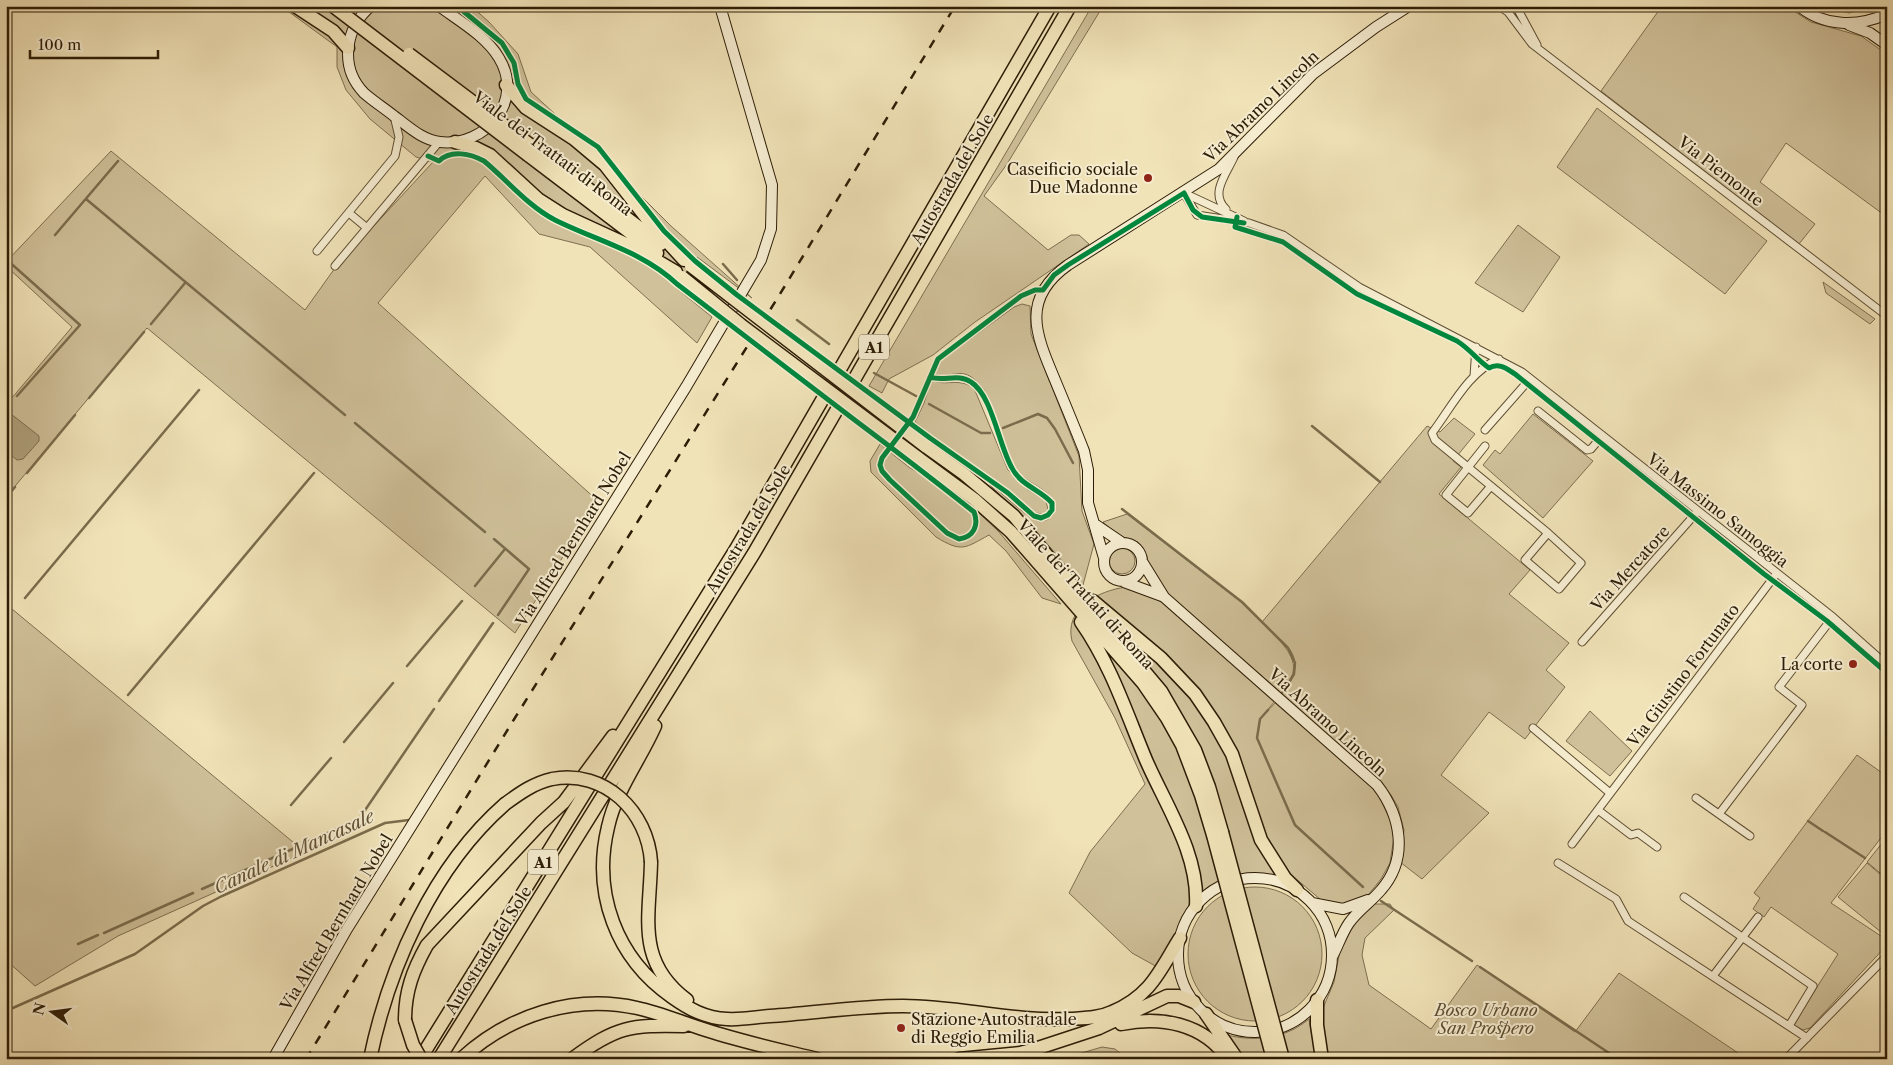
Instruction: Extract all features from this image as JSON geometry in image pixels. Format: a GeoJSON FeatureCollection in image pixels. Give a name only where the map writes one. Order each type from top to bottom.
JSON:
{"type":"FeatureCollection","features":[{"type":"Feature","properties":{"kind":"highway"},"geometry":{"type":"LineString","coordinates":[[295,6],[333,31],[348,48]]}},
{"type":"Feature","properties":{"kind":"highway","name":"Viale dei Trattati di Roma"},"geometry":{"type":"LineString","coordinates":[[333,6],[530,151],[688,263],[964,474],[1014,516],[1148,675],[1170,705],[1187,734],[1204,772],[1273,1059]]}},
{"type":"Feature","properties":{"kind":"highway","name":"Viale dei Trattati di Roma"},"geometry":{"type":"LineString","coordinates":[[346,6],[638,237],[679,275],[740,325],[992,514],[1011,532],[1143,683],[1167,718],[1192,768],[1218,834],[1283,1059]]}},
{"type":"Feature","properties":{"kind":"highway","name":"Autostrada del Sole"},"geometry":{"type":"LineString","coordinates":[[421,1059],[666,664],[796,448],[1050,6]]}},
{"type":"Feature","properties":{"kind":"highway","name":"Autostrada del Sole"},"geometry":{"type":"LineString","coordinates":[[439,1059],[673,686],[773,520],[1070,6]]}},
{"type":"Feature","properties":{"kind":"highway"},"geometry":{"type":"LineString","coordinates":[[506,85],[526,108],[574,139],[605,165],[652,225],[688,263]]}},
{"type":"Feature","properties":{"kind":"highway"},"geometry":{"type":"LineString","coordinates":[[456,142],[476,148],[490,156],[538,199],[563,215],[639,250],[679,275]]}},
{"type":"Feature","properties":{"kind":"highway"},"geometry":{"type":"LineString","coordinates":[[1059,569],[1094,602],[1161,658],[1195,694],[1232,754],[1261,840],[1286,878],[1297,890]]}},
{"type":"Feature","properties":{"kind":"highway"},"geometry":{"type":"LineString","coordinates":[[1056,585],[1102,654],[1122,696],[1144,754],[1193,867],[1196,886],[1196,906]]}},
{"type":"Feature","properties":{"kind":"highway"},"geometry":{"type":"LineString","coordinates":[[421,1059],[413,1045],[405,1020],[407,990],[414,969],[427,945],[541,823],[564,802],[666,664]]}},
{"type":"Feature","properties":{"kind":"highway"},"geometry":{"type":"LineString","coordinates":[[673,686],[646,747],[613,808],[603,853],[602,874],[606,903],[624,948],[650,980],[694,1012],[728,1019],[902,1006],[1043,1020],[1091,1018],[1126,1006],[1146,991],[1162,970],[1180,938]]}},
{"type":"Feature","properties":{"kind":"highway"},"geometry":{"type":"LineString","coordinates":[[370,1059],[386,999],[408,941],[456,860],[477,832],[505,804],[529,788],[553,779],[574,779],[602,786],[620,797],[637,816],[646,835],[650,862],[647,930],[649,947],[656,965],[684,997],[728,1019]]}},
{"type":"Feature","properties":{"kind":"highway"},"geometry":{"type":"LineString","coordinates":[[1099,1028],[1167,996],[1179,996],[1194,1002]]}},
{"type":"Feature","properties":{"kind":"highway"},"geometry":{"type":"LineString","coordinates":[[1317,1000],[1316,1025],[1322,1059]]}},
{"type":"Feature","properties":{"kind":"highway"},"geometry":{"type":"LineString","coordinates":[[461,1059],[479,1044],[521,1020],[568,1004],[590,1002],[637,1008],[746,1043],[817,1059]]}},
{"type":"Feature","properties":{"kind":"highway"},"geometry":{"type":"LineString","coordinates":[[1206,1014],[1237,1059]]}},
{"type":"Feature","properties":{"kind":"highway"},"geometry":{"type":"LineString","coordinates":[[959,1059],[1020,1053],[1099,1028],[1138,1021],[1174,1022],[1189,1028],[1209,1040],[1228,1059]]}},
{"type":"Feature","properties":{"kind":"highway"},"geometry":{"type":"LineString","coordinates":[[572,1059],[599,1040],[630,1027],[690,1026]]}},
{"type":"Feature","properties":{"kind":"street"},"geometry":{"type":"LineString","coordinates":[[372,6],[352,29],[348,48],[349,65],[354,79],[370,97],[422,136],[439,142],[456,142],[479,135],[492,124],[504,105],[506,85],[503,66],[492,48],[439,6]]}},
{"type":"Feature","properties":{"kind":"street","name":"Via Alfred Bernhard Nobel"},"geometry":{"type":"LineString","coordinates":[[273,1059],[347,929],[681,396],[761,260],[771,229],[772,185],[720,6]]}},
{"type":"Feature","properties":{"kind":"street","name":"Via Piemonte"},"geometry":{"type":"LineString","coordinates":[[1499,6],[1508,12],[1532,44],[1887,316]]}},
{"type":"Feature","properties":{"kind":"street","name":"Via Piemonte"},"geometry":{"type":"LineString","coordinates":[[1516,6],[1538,48]]}},
{"type":"Feature","properties":{"kind":"street"},"geometry":{"type":"LineString","coordinates":[[1798,6],[1823,19],[1862,30],[1887,45]]}},
{"type":"Feature","properties":{"kind":"street","name":"Via Abramo Lincoln"},"geometry":{"type":"LineString","coordinates":[[1164,597],[1124,581],[1114,579],[1106,572],[1096,525],[1088,503],[1088,470],[1084,452],[1037,336],[1036,310],[1043,290],[1054,275],[1184,193],[1235,155],[1313,74],[1368,32],[1411,7]]}},
{"type":"Feature","properties":{"kind":"street"},"geometry":{"type":"LineString","coordinates":[[1846,24],[1866,22],[1887,14]]}},
{"type":"Feature","properties":{"kind":"street"},"geometry":{"type":"LineString","coordinates":[[317,251],[395,156],[399,137],[394,116]]}},
{"type":"Feature","properties":{"kind":"street"},"geometry":{"type":"LineString","coordinates":[[336,266],[439,142]]}},
{"type":"Feature","properties":{"kind":"street","name":"Via Massimo Samoggia"},"geometry":{"type":"LineString","coordinates":[[1233,214],[1222,205],[1218,195],[1219,188],[1235,155]]}},
{"type":"Feature","properties":{"kind":"street"},"geometry":{"type":"LineString","coordinates":[[1184,193],[1193,210]]}},
{"type":"Feature","properties":{"kind":"street","name":"Via Massimo Samoggia"},"geometry":{"type":"LineString","coordinates":[[1184,193],[1249,223],[1282,235],[1359,287],[1499,359],[1530,379],[1833,617],[1887,665]]}},
{"type":"Feature","properties":{"kind":"street","name":"Via Massimo Samoggia"},"geometry":{"type":"LineString","coordinates":[[1174,199],[1185,203],[1202,217],[1249,223]]}},
{"type":"Feature","properties":{"kind":"street"},"geometry":{"type":"LineString","coordinates":[[349,212],[367,228]]}},
{"type":"Feature","properties":{"kind":"street"},"geometry":{"type":"LineString","coordinates":[[1474,377],[1476,347]]}},
{"type":"Feature","properties":{"kind":"street"},"geometry":{"type":"LineString","coordinates":[[1499,359],[1487,364],[1474,377],[1432,432],[1435,440],[1548,533],[1581,564],[1559,589],[1525,560],[1548,533]]}},
{"type":"Feature","properties":{"kind":"street"},"geometry":{"type":"LineString","coordinates":[[1485,430],[1530,379]]}},
{"type":"Feature","properties":{"kind":"street"},"geometry":{"type":"LineString","coordinates":[[1538,411],[1587,450],[1602,436]]}},
{"type":"Feature","properties":{"kind":"street"},"geometry":{"type":"LineString","coordinates":[[1485,446],[1446,494],[1468,513],[1491,486]]}},
{"type":"Feature","properties":{"kind":"street","name":"Via Mercatore"},"geometry":{"type":"LineString","coordinates":[[1582,642],[1698,511]]}},
{"type":"Feature","properties":{"kind":"street","name":"Via Abramo Lincoln"},"geometry":{"type":"LineString","coordinates":[[1096,525],[1121,542],[1137,548],[1142,563],[1164,597],[1344,754],[1378,785],[1386,796],[1396,819],[1399,848],[1393,871],[1381,890],[1350,922],[1332,957]]}},
{"type":"Feature","properties":{"kind":"street"},"geometry":{"type":"LineString","coordinates":[[1104,558],[1110,547],[1121,542]]}},
{"type":"Feature","properties":{"kind":"street"},"geometry":{"type":"LineString","coordinates":[[1124,581],[1136,576],[1142,563]]}},
{"type":"Feature","properties":{"kind":"street","name":"Via Giustino Fortunato"},"geometry":{"type":"LineString","coordinates":[[1572,844],[1777,573]]}},
{"type":"Feature","properties":{"kind":"street"},"geometry":{"type":"LineString","coordinates":[[1719,814],[1802,705],[1778,686],[1833,617]]}},
{"type":"Feature","properties":{"kind":"street"},"geometry":{"type":"LineString","coordinates":[[1533,728],[1610,793]]}},
{"type":"Feature","properties":{"kind":"street"},"geometry":{"type":"LineString","coordinates":[[1696,798],[1750,836]]}},
{"type":"Feature","properties":{"kind":"street"},"geometry":{"type":"LineString","coordinates":[[1598,810],[1632,835],[1638,833],[1657,847]]}},
{"type":"Feature","properties":{"kind":"street"},"geometry":{"type":"LineString","coordinates":[[1558,863],[1616,899],[1628,921],[1807,1038]]}},
{"type":"Feature","properties":{"kind":"street"},"geometry":{"type":"LineString","coordinates":[[1244,879],[1268,879],[1297,890],[1312,903],[1327,928],[1332,957],[1329,975],[1317,1000],[1294,1021],[1265,1032],[1234,1029],[1206,1014],[1194,1002],[1185,988],[1178,954],[1180,938],[1186,921],[1196,906],[1220,886],[1244,879]]}},
{"type":"Feature","properties":{"kind":"street"},"geometry":{"type":"LineString","coordinates":[[1684,897],[1813,986],[1789,1026]]}},
{"type":"Feature","properties":{"kind":"street"},"geometry":{"type":"LineString","coordinates":[[1312,903],[1343,909],[1373,898]]}},
{"type":"Feature","properties":{"kind":"street"},"geometry":{"type":"LineString","coordinates":[[1713,976],[1758,917]]}},
{"type":"Feature","properties":{"kind":"street"},"geometry":{"type":"LineString","coordinates":[[1786,1059],[1887,956]]}},
{"type":"Feature","properties":{"kind":"green space"},"geometry":{"type":"Polygon","coordinates":[[[281,6],[471,6],[489,22],[518,54],[531,92],[604,159],[671,226],[752,298],[697,257],[675,287],[712,317],[697,343],[590,247],[539,234],[485,176],[378,303],[598,501],[515,633],[147,328],[6,497],[6,396],[11,399],[72,327],[6,266],[6,262],[111,151],[305,310],[335,268],[433,162],[416,157],[370,119],[346,90],[337,67],[337,47],[281,6]]]}},
{"type":"Feature","properties":{"kind":"green space"},"geometry":{"type":"Polygon","coordinates":[[[1092,6],[1103,6],[1007,164],[984,196],[1048,250],[1071,235],[1079,235],[1089,244],[975,322],[933,355],[889,379],[882,393],[869,386],[1092,6]]]}},
{"type":"Feature","properties":{"kind":"green space"},"geometry":{"type":"Polygon","coordinates":[[[1662,6],[1786,6],[1811,22],[1861,36],[1885,53],[1887,217],[1786,143],[1760,182],[1815,224],[1799,244],[1601,91],[1662,6]]]}},
{"type":"Feature","properties":{"kind":"green space"},"geometry":{"type":"Polygon","coordinates":[[[1817,6],[1879,6],[1849,13],[1817,6]]]}},
{"type":"Feature","properties":{"kind":"green space"},"geometry":{"type":"Polygon","coordinates":[[[1597,108],[1767,241],[1725,294],[1557,167],[1597,108]]]}},
{"type":"Feature","properties":{"kind":"green space"},"geometry":{"type":"Polygon","coordinates":[[[1518,225],[1560,257],[1523,312],[1475,283],[1518,225]]]}},
{"type":"Feature","properties":{"kind":"green space"},"geometry":{"type":"Polygon","coordinates":[[[1823,282],[1875,319],[1870,324],[1826,293],[1823,282]]]}},
{"type":"Feature","properties":{"kind":"green space"},"geometry":{"type":"Polygon","coordinates":[[[1022,304],[1030,306],[1031,334],[1079,456],[1082,511],[1094,544],[1083,585],[1035,530],[986,481],[1031,518],[1041,521],[1046,520],[1055,511],[1054,502],[1051,497],[1023,477],[1014,468],[984,390],[970,376],[964,374],[932,375],[940,361],[1014,307],[1022,304]]]}},
{"type":"Feature","properties":{"kind":"green space"},"geometry":{"type":"Polygon","coordinates":[[[931,380],[942,383],[957,382],[974,388],[1008,470],[1027,489],[1046,501],[1048,510],[1045,514],[1034,513],[1018,497],[991,478],[973,469],[915,422],[924,403],[931,380]]]}},
{"type":"Feature","properties":{"kind":"green space"},"geometry":{"type":"Polygon","coordinates":[[[1533,414],[1593,461],[1543,518],[1483,465],[1495,450],[1500,454],[1533,414]]]}},
{"type":"Feature","properties":{"kind":"green space"},"geometry":{"type":"Polygon","coordinates":[[[1454,418],[1475,434],[1453,461],[1461,467],[1439,494],[1530,570],[1509,594],[1569,643],[1546,670],[1565,687],[1525,739],[1489,712],[1441,775],[1489,813],[1422,879],[1400,862],[1404,830],[1398,807],[1391,795],[1376,778],[1281,695],[1292,679],[1295,664],[1294,657],[1284,643],[1276,636],[1287,650],[1293,663],[1292,677],[1281,693],[1166,593],[1147,563],[1147,556],[1138,542],[1117,535],[1103,522],[1127,514],[1241,602],[1262,622],[1427,426],[1440,432],[1454,418]]]}},
{"type":"Feature","properties":{"kind":"green space"},"geometry":{"type":"Polygon","coordinates":[[[880,444],[910,468],[947,487],[977,511],[998,531],[1061,604],[1042,598],[1006,551],[989,535],[969,546],[963,547],[952,545],[936,537],[871,472],[870,461],[880,444]]]}},
{"type":"Feature","properties":{"kind":"green space"},"geometry":{"type":"Polygon","coordinates":[[[1122,548],[1131,552],[1135,561],[1131,570],[1122,574],[1113,570],[1109,561],[1113,552],[1122,548]]]}},
{"type":"Feature","properties":{"kind":"green space"},"geometry":{"type":"Polygon","coordinates":[[[1126,587],[1145,592],[1161,602],[1274,702],[1261,718],[1275,703],[1377,792],[1393,826],[1394,837],[1390,863],[1381,879],[1369,894],[1354,902],[1342,905],[1321,900],[1288,872],[1283,880],[1260,875],[1243,876],[1227,880],[1205,893],[1188,912],[1161,969],[1132,953],[1069,893],[1090,852],[1145,784],[1115,718],[1072,641],[1071,630],[1073,620],[1085,604],[1094,597],[1126,587]]]}},
{"type":"Feature","properties":{"kind":"green space"},"geometry":{"type":"Polygon","coordinates":[[[6,604],[305,852],[118,936],[35,986],[6,960],[6,604]]]}},
{"type":"Feature","properties":{"kind":"green space"},"geometry":{"type":"Polygon","coordinates":[[[1590,711],[1632,751],[1610,776],[1566,741],[1590,711]]]}},
{"type":"Feature","properties":{"kind":"green space"},"geometry":{"type":"Polygon","coordinates":[[[1857,755],[1885,775],[1887,773],[1887,830],[1831,903],[1887,940],[1887,945],[1810,1028],[1803,1030],[1793,1025],[1838,954],[1771,907],[1764,917],[1753,909],[1760,898],[1754,893],[1857,755]]]}},
{"type":"Feature","properties":{"kind":"green space"},"geometry":{"type":"Polygon","coordinates":[[[1887,837],[1887,865],[1880,873],[1867,862],[1887,837]]]}},
{"type":"Feature","properties":{"kind":"green space"},"geometry":{"type":"Polygon","coordinates":[[[1867,863],[1887,880],[1887,937],[1838,897],[1867,863]]]}},
{"type":"Feature","properties":{"kind":"green space"},"geometry":{"type":"Polygon","coordinates":[[[1255,887],[1281,892],[1292,898],[1302,907],[1311,917],[1317,928],[1322,954],[1317,980],[1311,991],[1302,1001],[1292,1010],[1281,1016],[1255,1021],[1229,1016],[1218,1010],[1208,1001],[1199,991],[1193,980],[1188,954],[1193,928],[1199,917],[1208,907],[1218,898],[1229,892],[1255,887]]]}},
{"type":"Feature","properties":{"kind":"green space","name":"Bosco Urbano San Prospero"},"geometry":{"type":"Polygon","coordinates":[[[1375,904],[1390,904],[1394,910],[1365,938],[1362,955],[1369,985],[1431,1029],[1477,965],[1575,1032],[1619,973],[1747,1059],[1326,1059],[1323,1038],[1323,1008],[1334,982],[1342,940],[1359,916],[1375,904]]]}},
{"type":"Feature","properties":{"kind":"green space"},"geometry":{"type":"Polygon","coordinates":[[[1309,1019],[1316,1059],[1242,1059],[1227,1035],[1249,1038],[1270,1037],[1290,1031],[1309,1019]]]}},
{"type":"Feature","properties":{"kind":"green space"},"geometry":{"type":"Polygon","coordinates":[[[1102,1047],[1115,1049],[1127,1059],[1061,1059],[1102,1047]]]}},
{"type":"Feature","properties":{"kind":"shaded area"},"geometry":{"type":"Polygon","coordinates":[[[6,410],[39,436],[39,441],[23,459],[17,460],[6,451],[6,410]]]}},
{"type":"Feature","properties":{"kind":"waterway"},"geometry":{"type":"LineString","coordinates":[[55,235],[118,161]]}},
{"type":"Feature","properties":{"kind":"waterway"},"geometry":{"type":"LineString","coordinates":[[86,199],[345,415]]}},
{"type":"Feature","properties":{"kind":"waterway"},"geometry":{"type":"LineString","coordinates":[[6,259],[80,325],[17,396]]}},
{"type":"Feature","properties":{"kind":"waterway"},"geometry":{"type":"LineString","coordinates":[[723,264],[737,280]]}},
{"type":"Feature","properties":{"kind":"waterway"},"geometry":{"type":"LineString","coordinates":[[151,324],[185,283]]}},
{"type":"Feature","properties":{"kind":"waterway"},"geometry":{"type":"LineString","coordinates":[[797,320],[829,344]]}},
{"type":"Feature","properties":{"kind":"waterway"},"geometry":{"type":"LineString","coordinates":[[89,398],[144,332]]}},
{"type":"Feature","properties":{"kind":"waterway"},"geometry":{"type":"LineString","coordinates":[[874,373],[916,396]]}},
{"type":"Feature","properties":{"kind":"waterway"},"geometry":{"type":"LineString","coordinates":[[25,598],[199,390]]}},
{"type":"Feature","properties":{"kind":"waterway"},"geometry":{"type":"LineString","coordinates":[[929,404],[981,433],[990,433]]}},
{"type":"Feature","properties":{"kind":"waterway"},"geometry":{"type":"LineString","coordinates":[[1003,428],[1038,414],[1047,418],[1073,463]]}},
{"type":"Feature","properties":{"kind":"waterway"},"geometry":{"type":"LineString","coordinates":[[27,473],[75,415]]}},
{"type":"Feature","properties":{"kind":"waterway"},"geometry":{"type":"LineString","coordinates":[[355,423],[485,532]]}},
{"type":"Feature","properties":{"kind":"waterway"},"geometry":{"type":"LineString","coordinates":[[1312,426],[1380,482]]}},
{"type":"Feature","properties":{"kind":"waterway"},"geometry":{"type":"LineString","coordinates":[[128,695],[314,473]]}},
{"type":"Feature","properties":{"kind":"waterway"},"geometry":{"type":"LineString","coordinates":[[6,498],[15,487]]}},
{"type":"Feature","properties":{"kind":"waterway"},"geometry":{"type":"LineString","coordinates":[[1122,509],[1242,602],[1288,648],[1295,663],[1294,674],[1283,692]]}},
{"type":"Feature","properties":{"kind":"waterway"},"geometry":{"type":"LineString","coordinates":[[494,539],[529,569],[498,615]]}},
{"type":"Feature","properties":{"kind":"waterway"},"geometry":{"type":"LineString","coordinates":[[475,586],[505,549]]}},
{"type":"Feature","properties":{"kind":"waterway"},"geometry":{"type":"LineString","coordinates":[[407,666],[462,601]]}},
{"type":"Feature","properties":{"kind":"waterway"},"geometry":{"type":"LineString","coordinates":[[439,701],[493,623]]}},
{"type":"Feature","properties":{"kind":"waterway"},"geometry":{"type":"LineString","coordinates":[[344,742],[393,683]]}},
{"type":"Feature","properties":{"kind":"waterway"},"geometry":{"type":"LineString","coordinates":[[303,844],[359,819],[434,709]]}},
{"type":"Feature","properties":{"kind":"waterway"},"geometry":{"type":"LineString","coordinates":[[1268,710],[1260,719],[1257,738],[1295,825],[1363,887]]}},
{"type":"Feature","properties":{"kind":"waterway"},"geometry":{"type":"LineString","coordinates":[[291,805],[331,758]]}},
{"type":"Feature","properties":{"kind":"waterway","name":"Canale di Mancasale"},"geometry":{"type":"LineString","coordinates":[[6,1011],[135,954],[203,906],[222,896],[385,823],[409,820]]}},
{"type":"Feature","properties":{"kind":"waterway"},"geometry":{"type":"LineString","coordinates":[[1808,821],[1823,831]]}},
{"type":"Feature","properties":{"kind":"waterway"},"geometry":{"type":"LineString","coordinates":[[1825,832],[1865,858]]}},
{"type":"Feature","properties":{"kind":"waterway"},"geometry":{"type":"LineString","coordinates":[[202,889],[295,848]]}},
{"type":"Feature","properties":{"kind":"waterway"},"geometry":{"type":"LineString","coordinates":[[104,933],[193,893]]}},
{"type":"Feature","properties":{"kind":"waterway"},"geometry":{"type":"LineString","coordinates":[[1381,901],[1472,961]]}},
{"type":"Feature","properties":{"kind":"waterway"},"geometry":{"type":"LineString","coordinates":[[78,944],[98,935]]}},
{"type":"Feature","properties":{"kind":"waterway"},"geometry":{"type":"LineString","coordinates":[[1480,967],[1618,1059]]}},
{"type":"Feature","properties":{"kind":"railway"},"geometry":{"type":"LineString","coordinates":[[306,1059],[513,721],[780,294],[955,6]]}},
{"type":"Feature","properties":{"kind":"cycle path"},"geometry":{"type":"LineString","coordinates":[[457,6],[502,43],[514,63],[518,84],[526,99],[598,147],[664,231],[695,261],[737,295],[930,438],[1008,493],[1034,516],[1041,518],[1048,515],[1052,510],[1052,503],[1020,479],[1012,468],[1007,459],[990,409],[978,389],[966,379],[930,377]]}},
{"type":"Feature","properties":{"kind":"cycle path"},"geometry":{"type":"LineString","coordinates":[[428,156],[439,161],[449,155],[461,154],[473,156],[484,161],[545,214],[634,255],[663,273],[886,444],[901,455],[974,512],[976,521],[974,530],[968,536],[959,539],[947,533],[890,480],[882,471],[880,465],[882,458],[913,417],[938,359],[1021,296],[1035,290],[1043,290],[1054,275],[1068,265],[1184,193]]}},
{"type":"Feature","properties":{"kind":"cycle path"},"geometry":{"type":"LineString","coordinates":[[1184,193],[1193,210],[1202,217],[1244,223]]}},
{"type":"Feature","properties":{"kind":"cycle path"},"geometry":{"type":"LineString","coordinates":[[1237,217],[1235,227],[1283,242],[1357,294],[1457,341],[1489,368],[1500,366],[1515,374],[1764,574],[1827,621],[1887,673]]}},
{"type":"Feature","properties":{"kind":"place","name":"Caseificio sociale Due Madonne"},"geometry":{"type":"Point","coordinates":[1148,178]}},
{"type":"Feature","properties":{"kind":"place","name":"La corte"},"geometry":{"type":"Point","coordinates":[1853,664]}},
{"type":"Feature","properties":{"kind":"place","name":"Stazione Autostradale di Reggio Emilia"},"geometry":{"type":"Point","coordinates":[901,1028]}}]}
